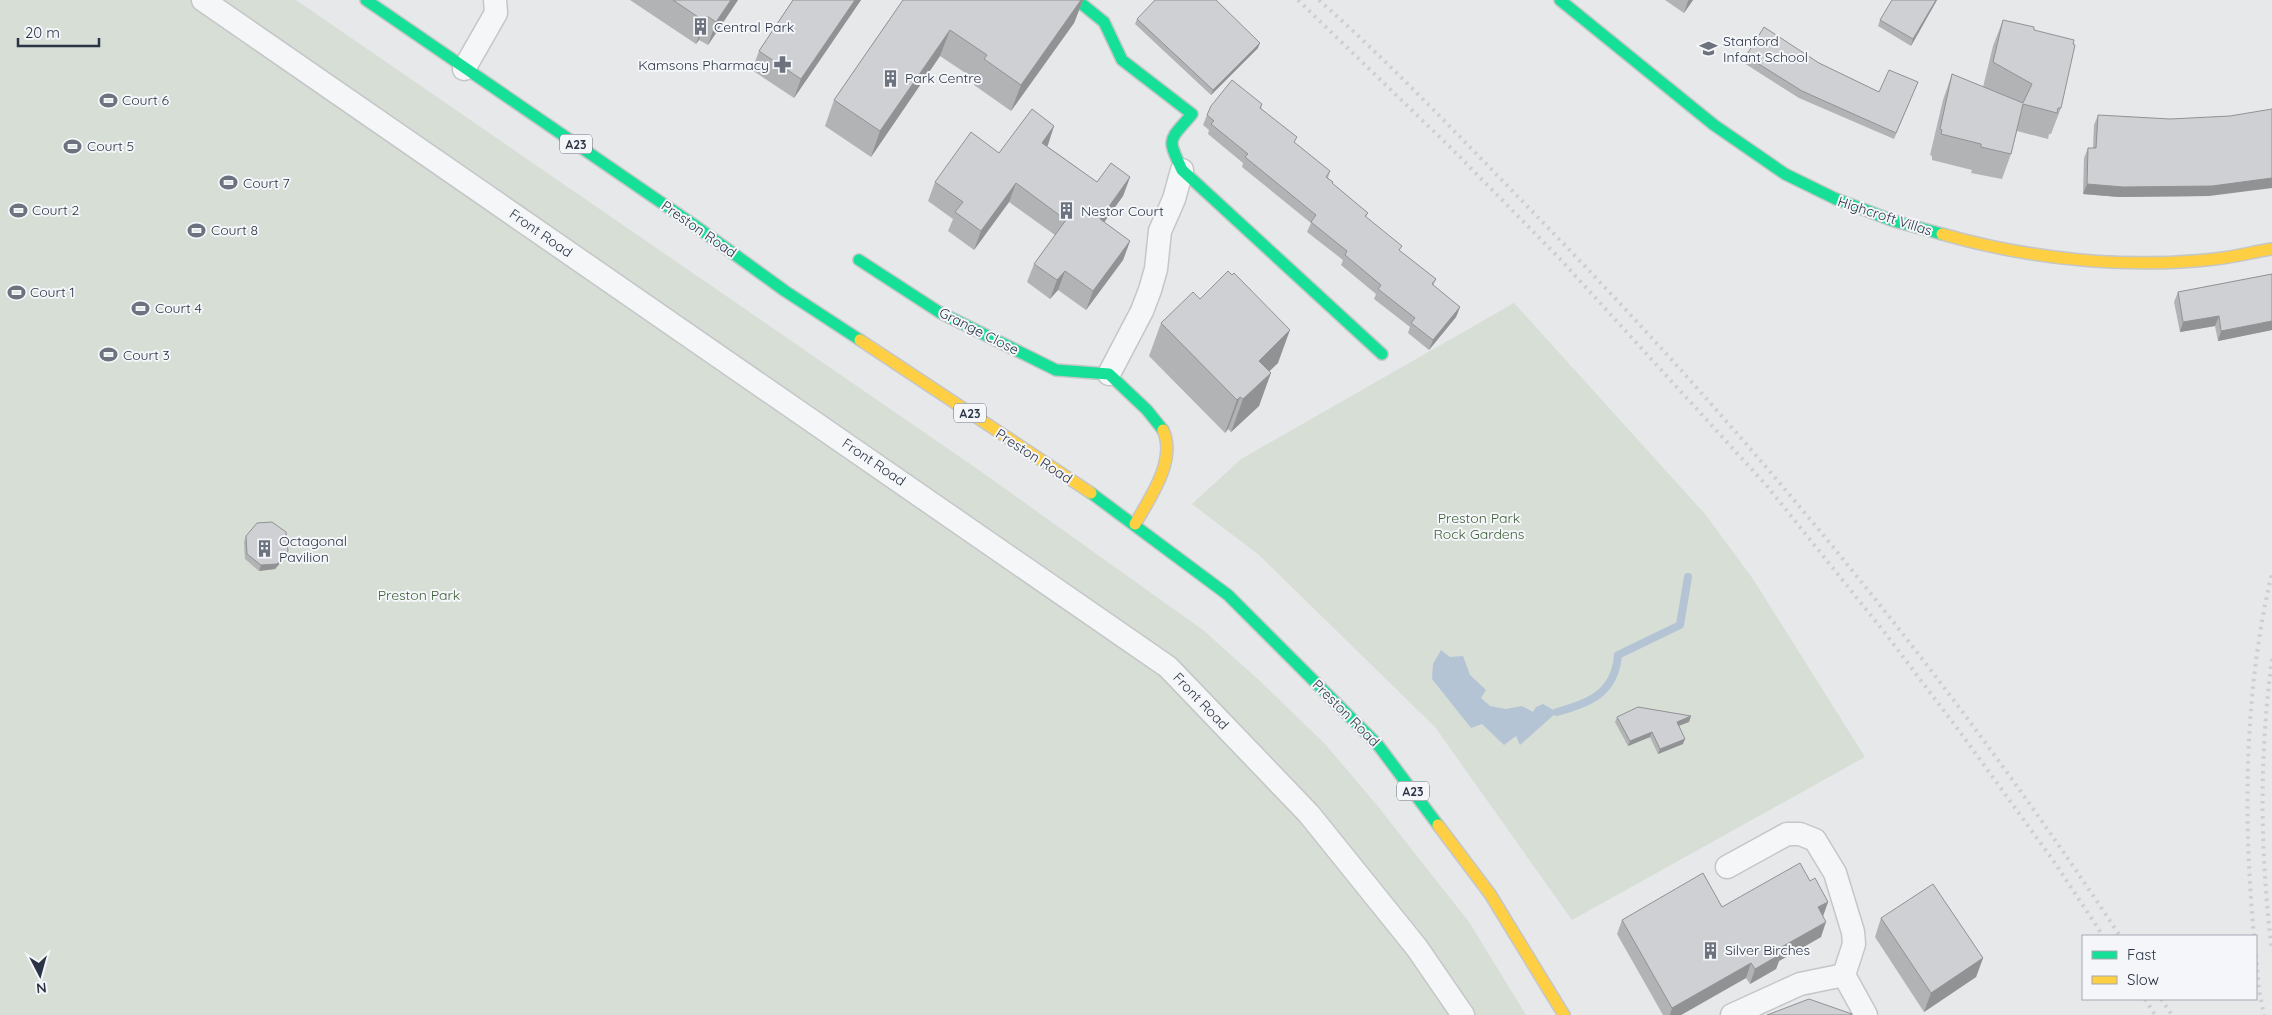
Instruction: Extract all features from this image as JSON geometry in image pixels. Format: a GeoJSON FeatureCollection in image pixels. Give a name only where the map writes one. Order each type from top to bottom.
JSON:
{"type":"FeatureCollection","features":[{"type":"Feature","properties":{"kind":"main road","name":"Preston Road"},"geometry":{"type":"LineString","coordinates":[[366,0],[672,210],[784,291],[1077,483],[1136,524],[1228,594],[1378,745],[1490,894],[1564,1015]]}},
{"type":"Feature","properties":{"kind":"main road"},"geometry":{"type":"LineString","coordinates":[[1077,0],[1104,22],[1122,60],[1192,114],[1171,140],[1171,146],[1182,170],[1382,354]]}},
{"type":"Feature","properties":{"kind":"main road","name":"Highcroft Villas"},"geometry":{"type":"LineString","coordinates":[[1560,0],[1739,144],[1807,186],[1832,199],[1885,219],[1989,244],[2037,253],[2084,258],[2199,261],[2230,258],[2272,249]]}},
{"type":"Feature","properties":{"kind":"main road","name":"Grange Close"},"geometry":{"type":"LineString","coordinates":[[859,260],[939,312],[1056,370],[1108,374]]}},
{"type":"Feature","properties":{"kind":"main road"},"geometry":{"type":"LineString","coordinates":[[1108,374],[1155,420],[1165,433],[1168,448],[1165,463],[1136,524]]}},
{"type":"Feature","properties":{"kind":"street","name":"Front Road"},"geometry":{"type":"LineString","coordinates":[[203,0],[1168,667],[1309,814],[1417,948],[1463,1015]]}},
{"type":"Feature","properties":{"kind":"street"},"geometry":{"type":"LineString","coordinates":[[464,69],[496,13],[496,0]]}},
{"type":"Feature","properties":{"kind":"street"},"geometry":{"type":"LineString","coordinates":[[1108,374],[1142,311],[1150,290],[1156,269],[1160,230],[1174,199],[1182,170]]}},
{"type":"Feature","properties":{"kind":"street"},"geometry":{"type":"LineString","coordinates":[[1727,867],[1787,834],[1800,834],[1815,840],[1836,873],[1853,932],[1854,944],[1844,975],[1866,1015]]}},
{"type":"Feature","properties":{"kind":"street"},"geometry":{"type":"LineString","coordinates":[[1732,1015],[1800,984],[1844,975]]}},
{"type":"Feature","properties":{"kind":"green space","name":"Preston Park"},"geometry":{"type":"Polygon","coordinates":[[[0,0],[296,0],[976,468],[1203,630],[1261,682],[1325,744],[1376,804],[1469,922],[1526,1015],[0,1015],[0,0]]]}},
{"type":"Feature","properties":{"kind":"green space","name":"Preston Park Rock Gardens"},"geometry":{"type":"Polygon","coordinates":[[[1514,303],[1705,514],[1753,579],[1865,757],[1572,920],[1435,727],[1259,555],[1192,504],[1241,459],[1514,303]]]}},
{"type":"Feature","properties":{"kind":"water"},"geometry":{"type":"Polygon","coordinates":[[[1441,650],[1450,657],[1463,656],[1470,675],[1486,690],[1481,698],[1490,706],[1506,709],[1522,706],[1533,712],[1536,707],[1543,704],[1557,712],[1520,745],[1516,736],[1504,745],[1482,724],[1471,728],[1432,679],[1433,664],[1441,650]]]}},
{"type":"Feature","properties":{"kind":"building"},"geometry":{"type":"Polygon","coordinates":[[[673,0],[731,0],[716,22],[707,16],[704,21],[673,0]]]}},
{"type":"Feature","properties":{"kind":"building"},"geometry":{"type":"Polygon","coordinates":[[[793,0],[855,0],[801,79],[759,51],[793,0]]]}},
{"type":"Feature","properties":{"kind":"building"},"geometry":{"type":"Polygon","coordinates":[[[903,0],[1081,0],[1021,85],[984,59],[987,55],[950,30],[880,131],[834,100],[903,0]]]}},
{"type":"Feature","properties":{"kind":"building"},"geometry":{"type":"Polygon","coordinates":[[[1155,0],[1216,0],[1260,43],[1213,90],[1137,19],[1155,0]]]}},
{"type":"Feature","properties":{"kind":"building"},"geometry":{"type":"Polygon","coordinates":[[[1892,0],[1936,0],[1913,39],[1880,20],[1892,0]]]}},
{"type":"Feature","properties":{"kind":"building"},"geometry":{"type":"Polygon","coordinates":[[[2003,20],[2034,27],[2034,30],[2074,40],[2073,44],[2075,45],[2061,108],[2058,108],[2057,113],[2023,104],[2011,154],[1981,147],[1981,144],[1941,134],[1942,130],[1940,129],[1952,74],[2023,103],[2032,84],[1993,62],[2003,20]]]}},
{"type":"Feature","properties":{"kind":"building"},"geometry":{"type":"Polygon","coordinates":[[[1764,27],[1819,63],[1879,92],[1889,70],[1918,82],[1896,133],[1802,91],[1746,56],[1764,27]]]}},
{"type":"Feature","properties":{"kind":"building"},"geometry":{"type":"Polygon","coordinates":[[[1232,80],[1262,104],[1260,108],[1297,137],[1294,142],[1330,171],[1326,177],[1368,213],[1365,216],[1402,246],[1399,250],[1436,279],[1432,284],[1460,307],[1433,340],[1411,323],[1415,318],[1378,289],[1381,285],[1345,255],[1347,251],[1311,222],[1316,215],[1245,157],[1248,154],[1211,124],[1214,121],[1207,115],[1211,106],[1232,80]]]}},
{"type":"Feature","properties":{"kind":"building","name":"Nestor Court"},"geometry":{"type":"Polygon","coordinates":[[[1032,109],[1054,126],[1042,143],[1097,182],[1111,163],[1130,177],[1100,219],[1130,241],[1093,291],[1065,271],[1057,280],[1034,264],[1066,220],[1016,183],[981,231],[955,212],[963,202],[935,182],[971,132],[999,153],[1032,109]]]}},
{"type":"Feature","properties":{"kind":"building"},"geometry":{"type":"Polygon","coordinates":[[[2272,109],[2272,178],[2212,186],[2123,187],[2087,184],[2088,148],[2096,148],[2098,115],[2170,119],[2230,116],[2272,109]]]}},
{"type":"Feature","properties":{"kind":"building"},"geometry":{"type":"Polygon","coordinates":[[[1228,271],[1232,275],[1234,273],[1290,330],[1259,361],[1271,373],[1243,399],[1240,397],[1237,400],[1161,323],[1193,292],[1200,299],[1228,271]]]}},
{"type":"Feature","properties":{"kind":"building"},"geometry":{"type":"Polygon","coordinates":[[[2272,274],[2272,321],[2221,331],[2219,316],[2183,322],[2178,292],[2272,274]]]}},
{"type":"Feature","properties":{"kind":"building","name":"Octagonal Pavilion"},"geometry":{"type":"Polygon","coordinates":[[[272,522],[286,532],[288,551],[277,564],[261,565],[247,554],[246,536],[257,523],[272,522]]]}},
{"type":"Feature","properties":{"kind":"building"},"geometry":{"type":"Polygon","coordinates":[[[1638,707],[1691,716],[1677,722],[1685,739],[1660,749],[1652,732],[1630,741],[1617,717],[1638,707]]]}},
{"type":"Feature","properties":{"kind":"building","name":"Silver Birches"},"geometry":{"type":"Polygon","coordinates":[[[1800,863],[1810,881],[1815,878],[1828,902],[1818,907],[1826,922],[1778,949],[1781,954],[1755,969],[1751,963],[1672,1008],[1622,920],[1703,873],[1722,907],[1800,863]]]}},
{"type":"Feature","properties":{"kind":"building"},"geometry":{"type":"Polygon","coordinates":[[[1933,884],[1983,958],[1931,993],[1881,918],[1933,884]]]}},
{"type":"Feature","properties":{"kind":"building"},"geometry":{"type":"Polygon","coordinates":[[[1809,999],[1852,1014],[1767,1015],[1809,999]]]}},
{"type":"Feature","properties":{"kind":"waterway"},"geometry":{"type":"LineString","coordinates":[[1557,712],[1580,705],[1599,694],[1612,679],[1618,655],[1680,625],[1688,577]]}},
{"type":"Feature","properties":{"kind":"railway"},"geometry":{"type":"LineString","coordinates":[[1298,0],[1453,150],[1560,259],[1767,486],[1885,633],[1960,732],[2055,863],[2102,935]]}},
{"type":"Feature","properties":{"kind":"railway"},"geometry":{"type":"LineString","coordinates":[[1319,0],[1346,24],[1450,127],[1608,290],[1765,466],[1841,556],[1914,648],[2054,838],[2119,935]]}},
{"type":"Feature","properties":{"kind":"railway"},"geometry":{"type":"LineString","coordinates":[[2254,935],[2248,845],[2248,753],[2256,662],[2272,573]]}},
{"type":"Feature","properties":{"kind":"railway"},"geometry":{"type":"LineString","coordinates":[[2272,659],[2263,769],[2263,842],[2272,951]]}},
{"type":"Feature","properties":{"kind":"railway"},"geometry":{"type":"LineString","coordinates":[[2257,967],[2264,1015]]}},
{"type":"Feature","properties":{"kind":"railway"},"geometry":{"type":"LineString","coordinates":[[2146,1000],[2155,1015]]}},
{"type":"Feature","properties":{"kind":"railway"},"geometry":{"type":"LineString","coordinates":[[2162,1000],[2172,1015]]}},
{"type":"Feature","properties":{"kind":"traffic: fast"},"geometry":{"type":"LineString","coordinates":[[366,0],[694,225],[785,291],[860,340]]}},
{"type":"Feature","properties":{"kind":"traffic: fast"},"geometry":{"type":"LineString","coordinates":[[1077,0],[1104,22],[1122,60],[1192,114],[1172,140],[1172,145],[1182,170],[1382,354]]}},
{"type":"Feature","properties":{"kind":"traffic: fast"},"geometry":{"type":"LineString","coordinates":[[1560,0],[1714,125],[1785,174],[1836,199],[1894,221],[1942,234]]}},
{"type":"Feature","properties":{"kind":"traffic: fast"},"geometry":{"type":"LineString","coordinates":[[859,260],[939,312],[1056,370],[1109,374],[1147,410],[1163,430]]}},
{"type":"Feature","properties":{"kind":"traffic: fast"},"geometry":{"type":"LineString","coordinates":[[1091,493],[1228,595],[1378,745],[1438,825]]}},
{"type":"Feature","properties":{"kind":"traffic: slow"},"geometry":{"type":"LineString","coordinates":[[1942,234],[1975,243],[2043,256],[2112,262],[2181,262],[2222,258],[2272,249]]}},
{"type":"Feature","properties":{"kind":"traffic: slow"},"geometry":{"type":"LineString","coordinates":[[860,340],[1091,493]]}},
{"type":"Feature","properties":{"kind":"traffic: slow"},"geometry":{"type":"LineString","coordinates":[[1135,524],[1154,491],[1164,466],[1167,454],[1163,430]]}},
{"type":"Feature","properties":{"kind":"traffic: slow"},"geometry":{"type":"LineString","coordinates":[[1438,825],[1490,894],[1564,1015]]}},
{"type":"Feature","properties":{"kind":"place","name":"Central Park"},"geometry":{"type":"Point","coordinates":[700,27]}},
{"type":"Feature","properties":{"kind":"place","name":"Stanford Infant School"},"geometry":{"type":"Point","coordinates":[1709,49]}},
{"type":"Feature","properties":{"kind":"place","name":"Kamsons Pharmacy"},"geometry":{"type":"Point","coordinates":[783,65]}},
{"type":"Feature","properties":{"kind":"place","name":"Park Centre"},"geometry":{"type":"Point","coordinates":[891,78]}},
{"type":"Feature","properties":{"kind":"place","name":"Court 6"},"geometry":{"type":"Point","coordinates":[108,100]}},
{"type":"Feature","properties":{"kind":"place","name":"Court 5"},"geometry":{"type":"Point","coordinates":[73,146]}},
{"type":"Feature","properties":{"kind":"place","name":"Court 7"},"geometry":{"type":"Point","coordinates":[229,183]}},
{"type":"Feature","properties":{"kind":"place","name":"Court 2"},"geometry":{"type":"Point","coordinates":[18,210]}},
{"type":"Feature","properties":{"kind":"place","name":"Nestor Court"},"geometry":{"type":"Point","coordinates":[1067,211]}},
{"type":"Feature","properties":{"kind":"place","name":"Court 8"},"geometry":{"type":"Point","coordinates":[197,230]}},
{"type":"Feature","properties":{"kind":"place","name":"Court 1"},"geometry":{"type":"Point","coordinates":[16,292]}},
{"type":"Feature","properties":{"kind":"place","name":"Court 4"},"geometry":{"type":"Point","coordinates":[141,308]}},
{"type":"Feature","properties":{"kind":"place","name":"Court 3"},"geometry":{"type":"Point","coordinates":[109,355]}},
{"type":"Feature","properties":{"kind":"place","name":"Octagonal Pavilion"},"geometry":{"type":"Point","coordinates":[265,549]}},
{"type":"Feature","properties":{"kind":"place","name":"Silver Birches"},"geometry":{"type":"Point","coordinates":[1711,950]}}]}
